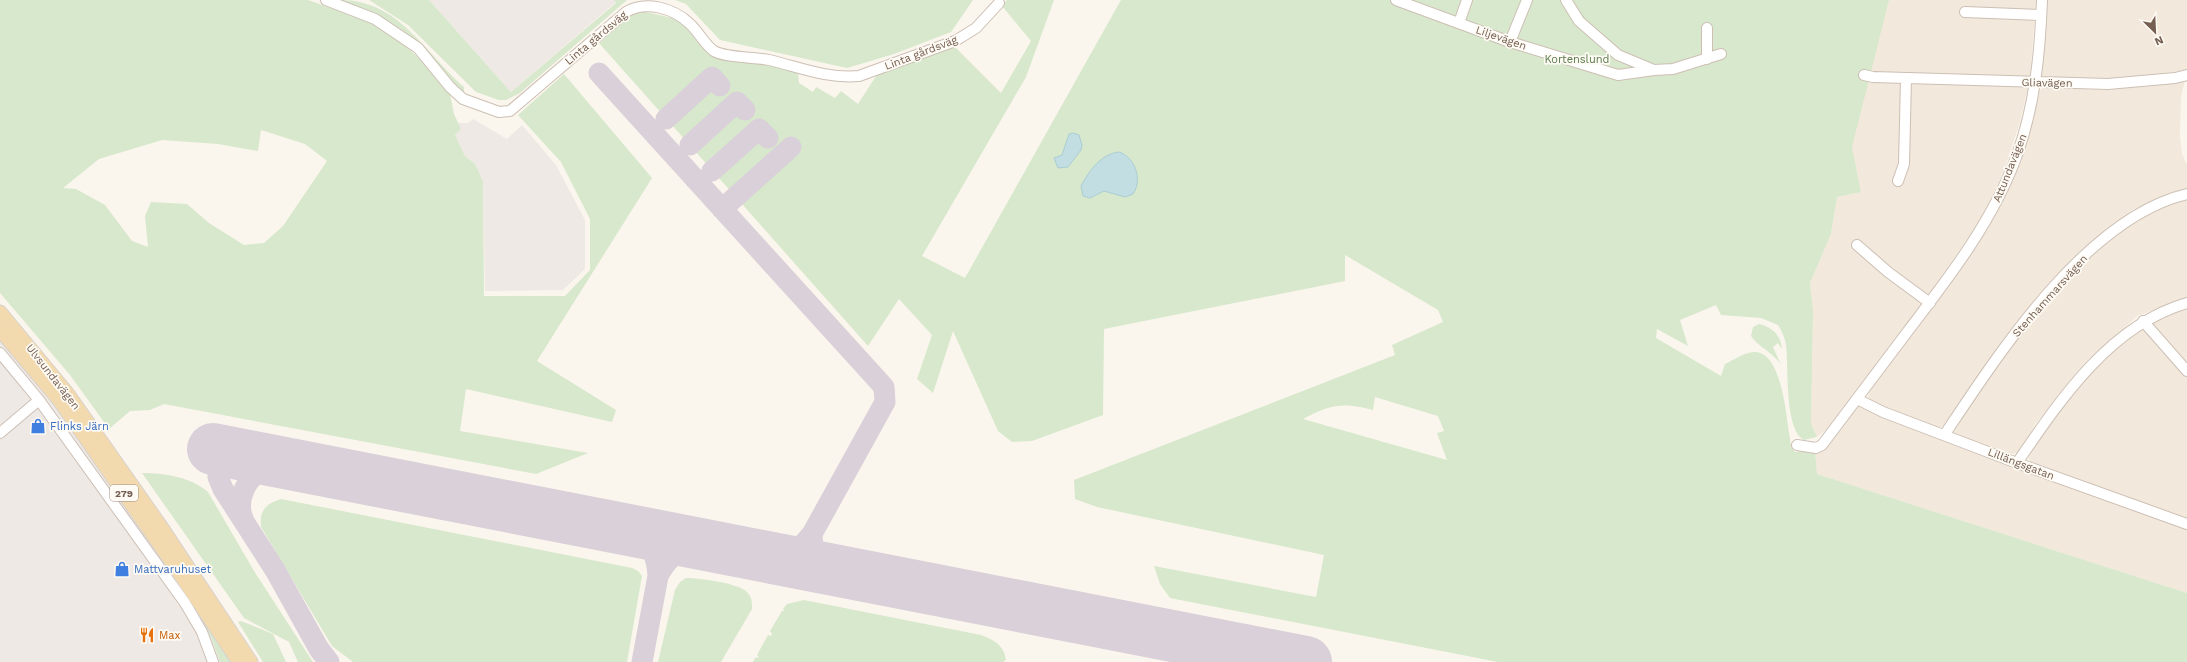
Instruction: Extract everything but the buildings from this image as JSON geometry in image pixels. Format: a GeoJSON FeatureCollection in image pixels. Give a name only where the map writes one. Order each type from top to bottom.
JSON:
{"type":"FeatureCollection","features":[{"type":"Feature","properties":{"kind":"main road","name":"Ulvsundavägen"},"geometry":{"type":"LineString","coordinates":[[0,312],[68,394],[160,525],[251,662]]}},
{"type":"Feature","properties":{"kind":"main road","name":"Ulvsundavägen"},"geometry":{"type":"LineString","coordinates":[[0,330],[59,400],[239,662]]}},
{"type":"Feature","properties":{"kind":"street","name":"Linta gårdsväg"},"geometry":{"type":"LineString","coordinates":[[326,0],[375,19],[418,48],[450,87],[463,99],[499,112],[510,111],[626,12],[640,6],[676,13],[689,23],[714,51],[769,60],[813,72],[847,78],[859,76],[955,41],[976,28],[999,3]]}},
{"type":"Feature","properties":{"kind":"street"},"geometry":{"type":"LineString","coordinates":[[1459,23],[1467,0]]}},
{"type":"Feature","properties":{"kind":"street"},"geometry":{"type":"LineString","coordinates":[[1510,42],[1527,0]]}},
{"type":"Feature","properties":{"kind":"street"},"geometry":{"type":"LineString","coordinates":[[1566,0],[1579,21],[1618,55],[1654,70]]}},
{"type":"Feature","properties":{"kind":"street","name":"Attundavägen"},"geometry":{"type":"LineString","coordinates":[[1797,445],[1816,448],[1822,445],[1962,259],[1992,211],[2017,155],[2036,84],[2042,0]]}},
{"type":"Feature","properties":{"kind":"street","name":"Liljevägen"},"geometry":{"type":"LineString","coordinates":[[1400,1],[1510,42],[1618,75],[1674,69],[1721,54]]}},
{"type":"Feature","properties":{"kind":"street"},"geometry":{"type":"LineString","coordinates":[[1964,12],[2041,15]]}},
{"type":"Feature","properties":{"kind":"street"},"geometry":{"type":"LineString","coordinates":[[1707,28],[1707,59]]}},
{"type":"Feature","properties":{"kind":"street","name":"Gliavägen"},"geometry":{"type":"LineString","coordinates":[[1864,75],[1873,77],[2036,84],[2108,84],[2175,78],[2187,75]]}},
{"type":"Feature","properties":{"kind":"street"},"geometry":{"type":"LineString","coordinates":[[1898,181],[1904,164],[1906,78]]}},
{"type":"Feature","properties":{"kind":"street","name":"Stenhammarsvägen"},"geometry":{"type":"LineString","coordinates":[[1945,434],[1995,359],[2054,288],[2102,238],[2135,214],[2169,198],[2187,194]]}},
{"type":"Feature","properties":{"kind":"street"},"geometry":{"type":"LineString","coordinates":[[1857,245],[1888,272],[1930,303]]}},
{"type":"Feature","properties":{"kind":"street"},"geometry":{"type":"LineString","coordinates":[[2017,463],[2047,419],[2090,367],[2120,338],[2143,321],[2170,308],[2187,303]]}},
{"type":"Feature","properties":{"kind":"street"},"geometry":{"type":"LineString","coordinates":[[2143,321],[2187,371]]}},
{"type":"Feature","properties":{"kind":"street"},"geometry":{"type":"LineString","coordinates":[[0,353],[39,400],[185,603],[202,632],[213,662]]}},
{"type":"Feature","properties":{"kind":"street","name":"Lillängsgatan"},"geometry":{"type":"LineString","coordinates":[[1857,399],[1883,412],[1945,434],[2017,463],[2187,524]]}},
{"type":"Feature","properties":{"kind":"street"},"geometry":{"type":"LineString","coordinates":[[0,433],[39,400]]}},
{"type":"Feature","properties":{"kind":"shaded area"},"geometry":{"type":"Polygon","coordinates":[[[429,0],[614,0],[616,2],[511,92],[429,0]]]}},
{"type":"Feature","properties":{"kind":"shaded area"},"geometry":{"type":"Polygon","coordinates":[[[1889,0],[2036,0],[2030,78],[1870,72],[1889,0]]]}},
{"type":"Feature","properties":{"kind":"shaded area"},"geometry":{"type":"Polygon","coordinates":[[[2044,0],[2187,0],[2187,70],[2106,81],[2042,78],[2040,75],[2044,0]]]}},
{"type":"Feature","properties":{"kind":"shaded area"},"geometry":{"type":"Polygon","coordinates":[[[2185,80],[2181,97],[2180,136],[2182,154],[2187,165],[2187,189],[2168,194],[2134,209],[2100,235],[2049,285],[1992,356],[1946,424],[1938,429],[1872,404],[1868,398],[1870,387],[1994,212],[2037,92],[2043,88],[2108,90],[2174,83],[2185,80]]]}},
{"type":"Feature","properties":{"kind":"shaded area"},"geometry":{"type":"Polygon","coordinates":[[[1868,81],[2028,87],[2020,122],[2003,173],[1981,219],[1930,293],[1827,429],[1817,437],[1811,424],[1813,311],[1810,283],[1831,234],[1837,197],[1861,192],[1852,147],[1868,81]]]}},
{"type":"Feature","properties":{"kind":"shaded area"},"geometry":{"type":"Polygon","coordinates":[[[473,119],[507,139],[522,125],[556,165],[585,220],[585,269],[563,290],[485,291],[483,181],[475,164],[465,156],[455,135],[461,129],[457,123],[468,123],[473,119]]]}},
{"type":"Feature","properties":{"kind":"shaded area"},"geometry":{"type":"Polygon","coordinates":[[[2187,197],[2187,298],[2137,316],[2086,364],[2036,423],[2020,451],[2013,454],[2006,453],[1954,434],[1952,429],[1999,359],[2056,291],[2105,241],[2135,218],[2187,197]]]}},
{"type":"Feature","properties":{"kind":"shaded area"},"geometry":{"type":"Polygon","coordinates":[[[2187,307],[2187,367],[2153,327],[2154,320],[2187,307]]]}},
{"type":"Feature","properties":{"kind":"shaded area"},"geometry":{"type":"Polygon","coordinates":[[[2137,329],[2147,331],[2187,377],[2187,521],[2038,467],[2029,460],[2028,452],[2060,406],[2093,370],[2137,329]]]}},
{"type":"Feature","properties":{"kind":"shaded area"},"geometry":{"type":"Polygon","coordinates":[[[0,337],[60,409],[197,611],[211,637],[220,662],[0,662],[0,337]]]}},
{"type":"Feature","properties":{"kind":"shaded area"},"geometry":{"type":"Polygon","coordinates":[[[1855,406],[1862,406],[1997,459],[2187,529],[2187,593],[1817,474],[1815,449],[1855,406]]]}},
{"type":"Feature","properties":{"kind":"green space"},"geometry":{"type":"Polygon","coordinates":[[[0,0],[308,0],[371,22],[407,47],[429,68],[450,94],[454,114],[461,129],[455,135],[465,156],[475,164],[483,181],[484,296],[565,296],[590,270],[590,219],[561,162],[518,115],[564,74],[652,178],[537,361],[616,410],[612,422],[466,389],[460,431],[588,453],[536,474],[164,404],[150,410],[130,411],[109,429],[70,375],[0,293],[0,0]],[[261,130],[258,151],[218,144],[162,140],[99,159],[63,188],[76,189],[105,205],[132,241],[148,247],[145,216],[151,202],[187,204],[209,223],[244,245],[264,243],[283,226],[327,161],[305,144],[261,130]]]}},
{"type":"Feature","properties":{"kind":"green space"},"geometry":{"type":"Polygon","coordinates":[[[341,0],[361,2],[379,9],[395,19],[410,31],[464,87],[464,93],[376,15],[341,0]]]}},
{"type":"Feature","properties":{"kind":"green space"},"geometry":{"type":"Polygon","coordinates":[[[369,0],[429,0],[511,92],[616,3],[614,0],[627,0],[520,93],[506,100],[499,100],[476,92],[408,25],[369,0]]]}},
{"type":"Feature","properties":{"kind":"green space"},"geometry":{"type":"Polygon","coordinates":[[[675,0],[973,0],[951,32],[894,54],[847,68],[720,40],[686,4],[675,0]]]}},
{"type":"Feature","properties":{"kind":"green space","name":"Kortenslund"},"geometry":{"type":"Polygon","coordinates":[[[1007,0],[1054,0],[1026,77],[922,256],[965,278],[1121,0],[1889,0],[1852,147],[1861,192],[1837,197],[1831,234],[1810,283],[1813,311],[1811,424],[1817,437],[1804,440],[1798,434],[1793,424],[1790,411],[1786,345],[1778,325],[1761,318],[1721,315],[1716,305],[1680,320],[1688,346],[1657,329],[1656,338],[1721,376],[1725,364],[1749,353],[1753,352],[1762,354],[1770,361],[1776,371],[1784,398],[1790,443],[1795,452],[1815,449],[1817,474],[2187,593],[2187,662],[1498,662],[1170,598],[1160,584],[1154,566],[1316,597],[1324,555],[1097,507],[1075,499],[1074,480],[1395,355],[1392,345],[1443,322],[1438,310],[1345,255],[1345,281],[1104,329],[1103,415],[1032,441],[1012,442],[998,431],[953,331],[933,393],[917,379],[932,335],[899,299],[868,346],[599,43],[637,10],[677,19],[712,56],[767,65],[798,73],[799,83],[813,92],[816,87],[835,98],[841,91],[858,104],[878,73],[953,45],[1001,93],[1031,41],[1002,6],[1007,0]],[[1375,397],[1373,410],[1345,405],[1337,406],[1322,410],[1303,419],[1447,460],[1437,433],[1444,431],[1438,416],[1375,397]]]}},
{"type":"Feature","properties":{"kind":"green space"},"geometry":{"type":"Polygon","coordinates":[[[1759,324],[1768,327],[1778,336],[1782,349],[1778,343],[1773,347],[1781,365],[1751,336],[1753,327],[1759,324]]]}},
{"type":"Feature","properties":{"kind":"green space"},"geometry":{"type":"Polygon","coordinates":[[[142,473],[169,475],[186,479],[208,492],[254,571],[313,662],[298,662],[289,642],[244,618],[142,473]]]}},
{"type":"Feature","properties":{"kind":"green space"},"geometry":{"type":"Polygon","coordinates":[[[281,499],[632,568],[638,571],[642,576],[627,662],[353,662],[332,646],[261,527],[262,512],[271,503],[281,499]]]}},
{"type":"Feature","properties":{"kind":"green space"},"geometry":{"type":"Polygon","coordinates":[[[686,578],[709,580],[736,586],[747,592],[751,598],[752,609],[721,662],[658,662],[675,590],[680,582],[686,578]]]}},
{"type":"Feature","properties":{"kind":"green space"},"geometry":{"type":"Polygon","coordinates":[[[804,600],[981,635],[990,639],[1001,647],[1006,660],[1003,662],[753,662],[755,658],[759,657],[757,655],[768,635],[771,636],[772,634],[770,631],[782,611],[785,611],[783,609],[787,604],[804,600]]]}},
{"type":"Feature","properties":{"kind":"green space"},"geometry":{"type":"Polygon","coordinates":[[[197,611],[213,631],[231,662],[220,662],[211,637],[197,611]]]}},
{"type":"Feature","properties":{"kind":"green space"},"geometry":{"type":"Polygon","coordinates":[[[241,621],[273,634],[286,662],[263,662],[238,622],[241,621]]]}},
{"type":"Feature","properties":{"kind":"water"},"geometry":{"type":"Polygon","coordinates":[[[1073,133],[1079,135],[1082,145],[1081,150],[1068,167],[1058,168],[1054,158],[1062,155],[1069,134],[1073,133]]]}},
{"type":"Feature","properties":{"kind":"water"},"geometry":{"type":"Polygon","coordinates":[[[1119,152],[1129,159],[1136,170],[1137,182],[1133,194],[1125,197],[1104,191],[1090,198],[1083,196],[1081,186],[1096,164],[1107,156],[1119,152]]]}},
{"type":"Feature","properties":{"kind":"taxiway"},"geometry":{"type":"LineString","coordinates":[[599,73],[884,387],[885,402],[812,534]]}},
{"type":"Feature","properties":{"kind":"taxiway"},"geometry":{"type":"LineString","coordinates":[[666,119],[712,77],[720,86]]}},
{"type":"Feature","properties":{"kind":"taxiway"},"geometry":{"type":"LineString","coordinates":[[690,145],[737,102],[745,110]]}},
{"type":"Feature","properties":{"kind":"taxiway"},"geometry":{"type":"LineString","coordinates":[[712,171],[759,129],[768,138]]}},
{"type":"Feature","properties":{"kind":"taxiway"},"geometry":{"type":"LineString","coordinates":[[722,209],[791,147]]}},
{"type":"Feature","properties":{"kind":"taxiway"},"geometry":{"type":"LineString","coordinates":[[236,454],[225,455],[218,464],[218,477],[223,489],[275,570],[319,649],[329,662]]}},
{"type":"Feature","properties":{"kind":"taxiway"},"geometry":{"type":"LineString","coordinates":[[244,521],[241,513],[242,497],[244,489],[254,476],[271,466],[293,465]]}},
{"type":"Feature","properties":{"kind":"taxiway"},"geometry":{"type":"LineString","coordinates":[[635,532],[645,541],[655,556],[658,576],[670,559],[680,551],[699,544]]}},
{"type":"Feature","properties":{"kind":"taxiway"},"geometry":{"type":"LineString","coordinates":[[771,558],[790,554],[799,548],[812,534],[813,548],[816,557],[819,561],[836,570]]}},
{"type":"Feature","properties":{"kind":"taxiway"},"geometry":{"type":"LineString","coordinates":[[642,662],[658,576]]}},
{"type":"Feature","properties":{"kind":"runway"},"geometry":{"type":"LineString","coordinates":[[213,449],[1306,662]]}},
{"type":"Feature","properties":{"kind":"place","name":"Flinks Järn"},"geometry":{"type":"Point","coordinates":[38,426]}},
{"type":"Feature","properties":{"kind":"place","name":"Mattvaruhuset"},"geometry":{"type":"Point","coordinates":[122,569]}},
{"type":"Feature","properties":{"kind":"place","name":"Max"},"geometry":{"type":"Point","coordinates":[147,635]}}]}
